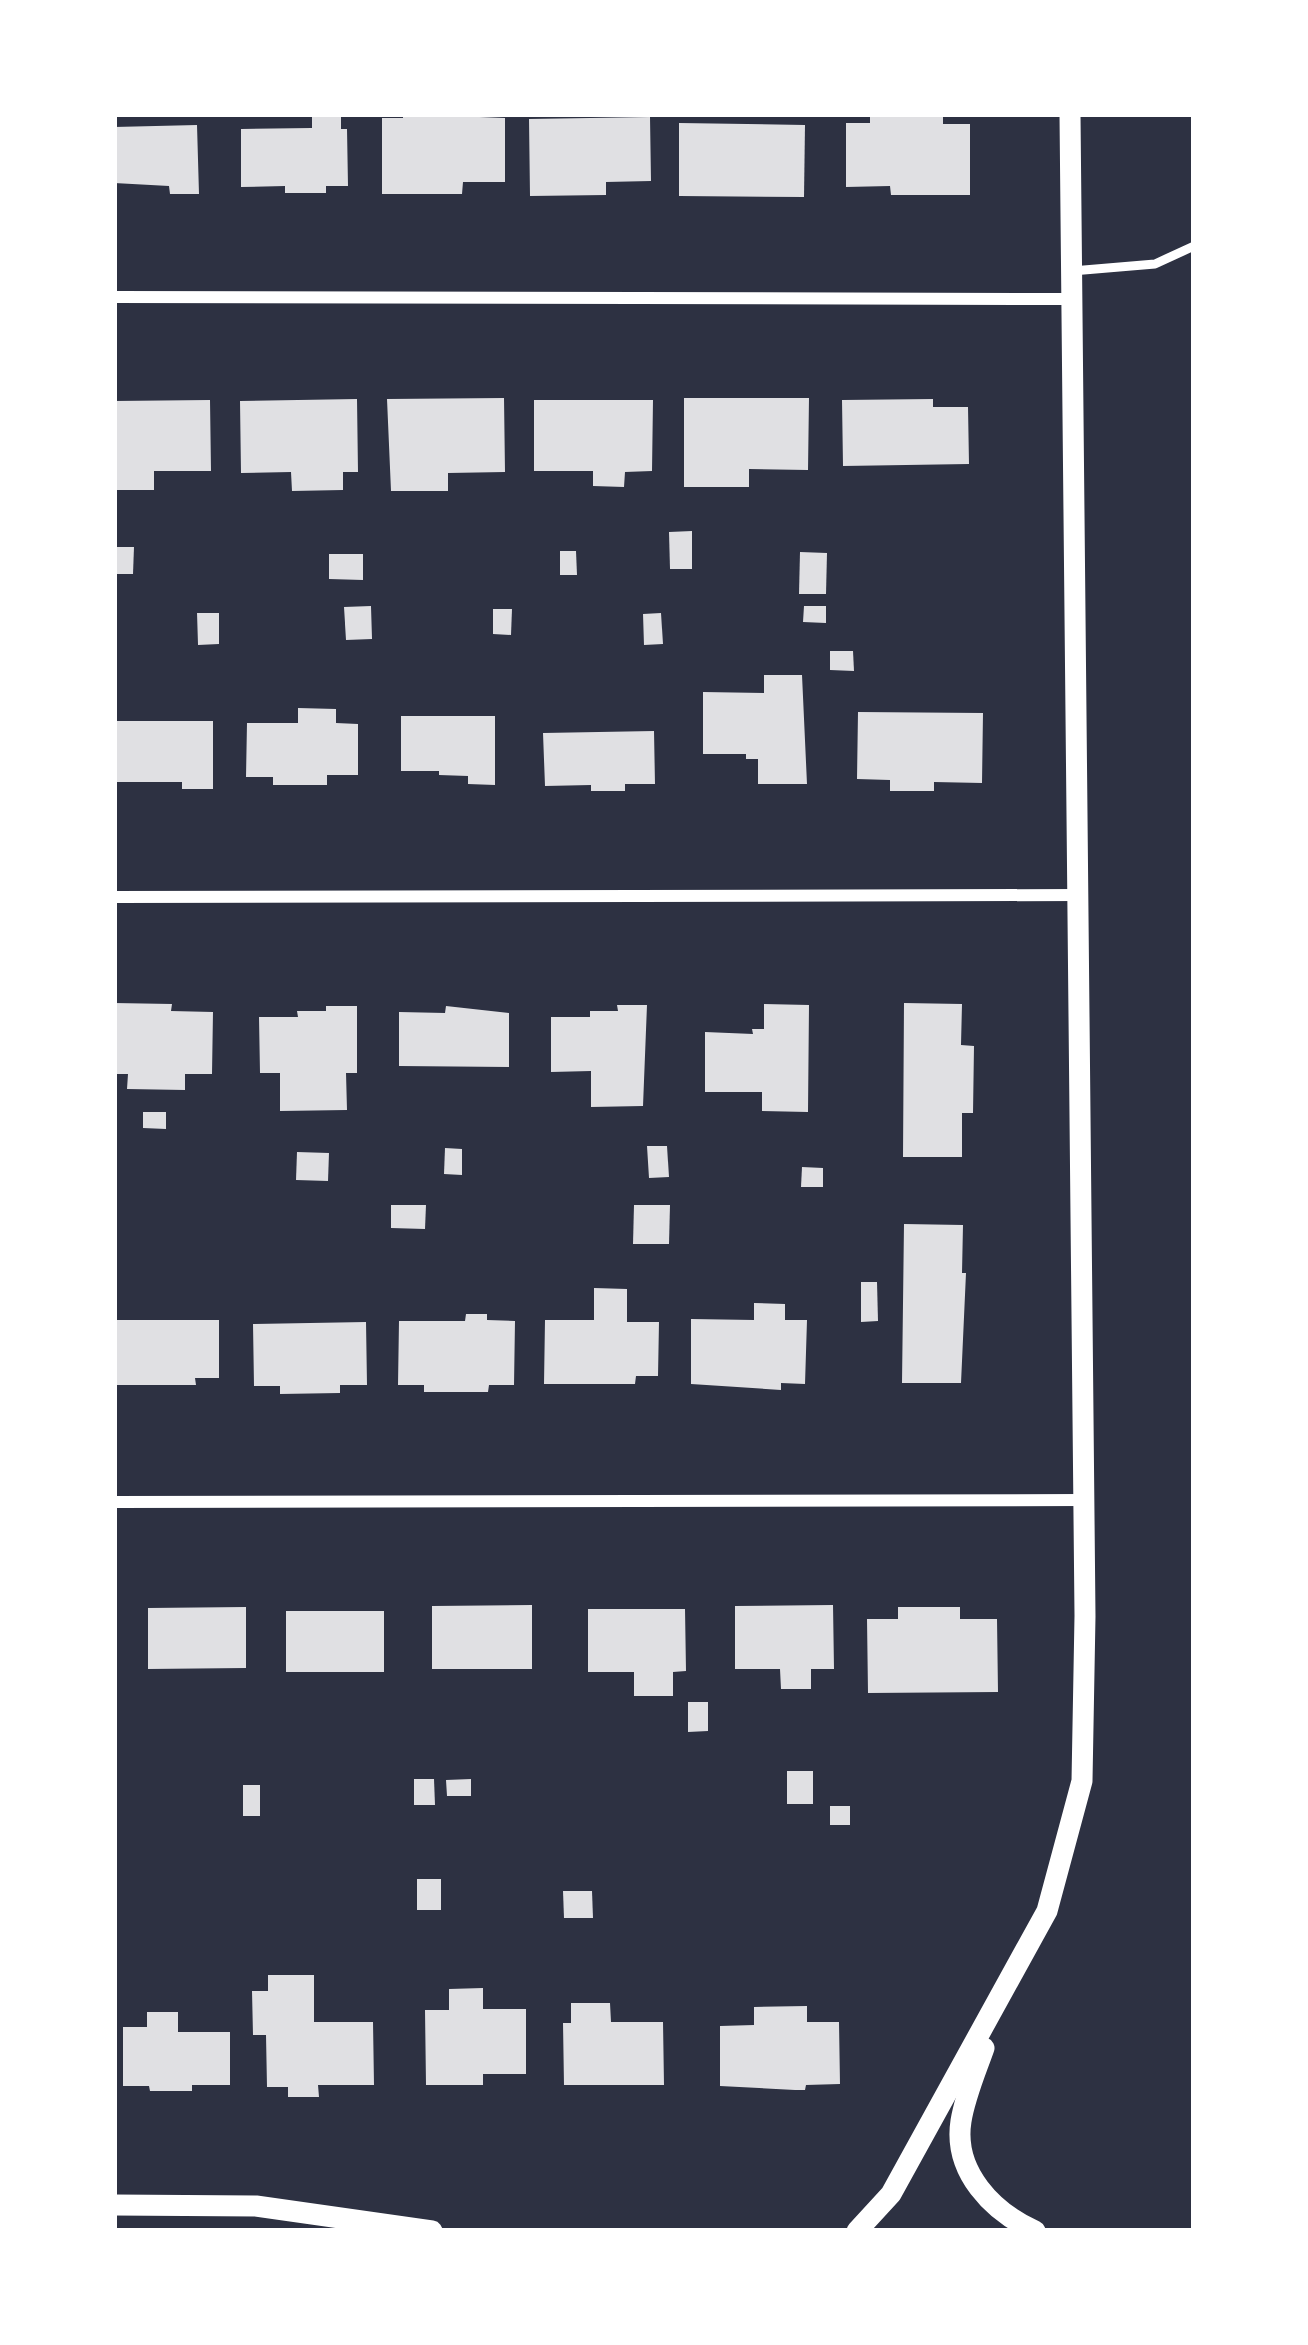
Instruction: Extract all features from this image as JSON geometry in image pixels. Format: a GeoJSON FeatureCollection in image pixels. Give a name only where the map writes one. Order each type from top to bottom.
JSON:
{"type":"FeatureCollection","features":[{"type":"Feature","properties":{"kind":"street"},"geometry":{"type":"LineString","coordinates":[[857,2231],[891,2194],[1047,1911],[1082,1781],[1070,114]]}},
{"type":"Feature","properties":{"kind":"street"},"geometry":{"type":"LineString","coordinates":[[114,297],[1072,299]]}},
{"type":"Feature","properties":{"kind":"street"},"geometry":{"type":"LineString","coordinates":[[114,897],[1078,896]]}},
{"type":"Feature","properties":{"kind":"street"},"geometry":{"type":"LineString","coordinates":[[114,1502],[1083,1499]]}},
{"type":"Feature","properties":{"kind":"street"},"geometry":{"type":"LineString","coordinates":[[996,2007],[960,2124],[965,2162],[980,2191],[1009,2219],[1035,2231]]}},
{"type":"Feature","properties":{"kind":"street"},"geometry":{"type":"LineString","coordinates":[[114,2205],[256,2206],[432,2231]]}},
{"type":"Feature","properties":{"kind":"lane"},"geometry":{"type":"LineString","coordinates":[[1072,271],[1155,264],[1194,246]]}},
{"type":"Feature","properties":{"kind":"building"},"geometry":{"type":"Polygon","coordinates":[[[312,114],[341,114],[341,129],[347,129],[348,186],[326,186],[326,193],[285,193],[285,186],[241,187],[241,129],[312,128],[312,114]]]}},
{"type":"Feature","properties":{"kind":"building"},"geometry":{"type":"Polygon","coordinates":[[[403,114],[505,118],[505,182],[463,182],[462,194],[382,194],[382,118],[403,118],[403,114]]]}},
{"type":"Feature","properties":{"kind":"building"},"geometry":{"type":"Polygon","coordinates":[[[870,114],[943,114],[943,124],[970,124],[970,195],[891,195],[890,186],[846,187],[846,123],[870,123],[870,114]]]}},
{"type":"Feature","properties":{"kind":"building"},"geometry":{"type":"Polygon","coordinates":[[[650,117],[651,181],[606,182],[606,195],[530,196],[529,119],[650,117]]]}},
{"type":"Feature","properties":{"kind":"building"},"geometry":{"type":"Polygon","coordinates":[[[679,123],[805,125],[804,197],[679,196],[679,123]]]}},
{"type":"Feature","properties":{"kind":"building"},"geometry":{"type":"Polygon","coordinates":[[[197,125],[199,194],[170,194],[169,186],[114,183],[114,127],[197,125]]]}},
{"type":"Feature","properties":{"kind":"building"},"geometry":{"type":"Polygon","coordinates":[[[504,398],[505,472],[448,473],[448,491],[391,491],[387,399],[504,398]]]}},
{"type":"Feature","properties":{"kind":"building"},"geometry":{"type":"Polygon","coordinates":[[[684,398],[809,398],[808,470],[749,469],[749,487],[684,487],[684,398]]]}},
{"type":"Feature","properties":{"kind":"building"},"geometry":{"type":"Polygon","coordinates":[[[357,399],[358,472],[343,472],[343,490],[292,491],[291,472],[241,473],[240,401],[357,399]]]}},
{"type":"Feature","properties":{"kind":"building"},"geometry":{"type":"Polygon","coordinates":[[[933,399],[933,407],[968,407],[969,464],[843,466],[842,400],[933,399]]]}},
{"type":"Feature","properties":{"kind":"building"},"geometry":{"type":"Polygon","coordinates":[[[210,400],[211,471],[154,471],[154,490],[114,490],[114,401],[210,400]]]}},
{"type":"Feature","properties":{"kind":"building"},"geometry":{"type":"Polygon","coordinates":[[[534,400],[653,400],[652,471],[625,472],[624,487],[593,486],[593,471],[534,471],[534,400]]]}},
{"type":"Feature","properties":{"kind":"building"},"geometry":{"type":"Polygon","coordinates":[[[692,531],[692,569],[670,569],[669,532],[692,531]]]}},
{"type":"Feature","properties":{"kind":"building"},"geometry":{"type":"Polygon","coordinates":[[[114,547],[134,547],[133,574],[114,574],[114,547]]]}},
{"type":"Feature","properties":{"kind":"building"},"geometry":{"type":"Polygon","coordinates":[[[560,551],[576,551],[577,575],[560,575],[560,551]]]}},
{"type":"Feature","properties":{"kind":"building"},"geometry":{"type":"Polygon","coordinates":[[[800,552],[827,553],[826,594],[799,594],[800,552]]]}},
{"type":"Feature","properties":{"kind":"building"},"geometry":{"type":"Polygon","coordinates":[[[329,554],[363,554],[363,580],[329,579],[329,554]]]}},
{"type":"Feature","properties":{"kind":"building"},"geometry":{"type":"Polygon","coordinates":[[[371,606],[372,639],[346,640],[344,607],[371,606]]]}},
{"type":"Feature","properties":{"kind":"building"},"geometry":{"type":"Polygon","coordinates":[[[804,606],[826,606],[826,623],[803,622],[804,606]]]}},
{"type":"Feature","properties":{"kind":"building"},"geometry":{"type":"Polygon","coordinates":[[[493,609],[512,609],[511,635],[493,634],[493,609]]]}},
{"type":"Feature","properties":{"kind":"building"},"geometry":{"type":"Polygon","coordinates":[[[197,613],[219,613],[219,644],[198,645],[197,613]]]}},
{"type":"Feature","properties":{"kind":"building"},"geometry":{"type":"Polygon","coordinates":[[[661,613],[663,644],[644,645],[643,614],[661,613]]]}},
{"type":"Feature","properties":{"kind":"building"},"geometry":{"type":"Polygon","coordinates":[[[830,651],[853,651],[854,671],[830,670],[830,651]]]}},
{"type":"Feature","properties":{"kind":"building"},"geometry":{"type":"Polygon","coordinates":[[[764,675],[802,675],[807,784],[758,784],[758,759],[746,759],[746,754],[703,754],[703,692],[764,693],[764,675]]]}},
{"type":"Feature","properties":{"kind":"building"},"geometry":{"type":"Polygon","coordinates":[[[298,708],[336,709],[336,723],[358,724],[358,775],[327,775],[327,785],[273,785],[273,777],[246,777],[247,723],[298,723],[298,708]]]}},
{"type":"Feature","properties":{"kind":"building"},"geometry":{"type":"Polygon","coordinates":[[[858,712],[983,713],[982,783],[934,782],[934,791],[890,791],[890,780],[857,779],[858,712]]]}},
{"type":"Feature","properties":{"kind":"building"},"geometry":{"type":"Polygon","coordinates":[[[401,716],[495,716],[495,785],[468,784],[468,776],[439,775],[439,771],[401,771],[401,716]]]}},
{"type":"Feature","properties":{"kind":"building"},"geometry":{"type":"Polygon","coordinates":[[[114,721],[213,721],[213,789],[182,789],[182,782],[114,782],[114,721]]]}},
{"type":"Feature","properties":{"kind":"building"},"geometry":{"type":"Polygon","coordinates":[[[654,731],[655,784],[625,784],[625,791],[591,791],[591,785],[545,786],[543,733],[654,731]]]}},
{"type":"Feature","properties":{"kind":"building"},"geometry":{"type":"Polygon","coordinates":[[[114,1003],[172,1004],[171,1011],[213,1012],[212,1074],[185,1074],[185,1090],[127,1089],[128,1074],[114,1074],[114,1003]]]}},
{"type":"Feature","properties":{"kind":"building"},"geometry":{"type":"Polygon","coordinates":[[[904,1003],[962,1004],[961,1045],[974,1046],[973,1113],[962,1113],[962,1157],[903,1157],[904,1003]]]}},
{"type":"Feature","properties":{"kind":"building"},"geometry":{"type":"Polygon","coordinates":[[[764,1004],[809,1005],[808,1112],[762,1111],[762,1092],[705,1092],[705,1032],[753,1034],[752,1029],[764,1029],[764,1004]]]}},
{"type":"Feature","properties":{"kind":"building"},"geometry":{"type":"Polygon","coordinates":[[[617,1005],[647,1005],[643,1106],[591,1107],[591,1071],[551,1072],[551,1017],[590,1017],[590,1011],[618,1011],[617,1005]]]}},
{"type":"Feature","properties":{"kind":"building"},"geometry":{"type":"Polygon","coordinates":[[[326,1006],[357,1006],[357,1073],[346,1073],[347,1110],[280,1111],[280,1073],[260,1073],[259,1017],[298,1017],[297,1011],[326,1011],[326,1006]]]}},
{"type":"Feature","properties":{"kind":"building"},"geometry":{"type":"Polygon","coordinates":[[[446,1006],[509,1013],[509,1067],[399,1066],[399,1012],[445,1013],[446,1006]]]}},
{"type":"Feature","properties":{"kind":"building"},"geometry":{"type":"Polygon","coordinates":[[[143,1112],[166,1112],[166,1129],[143,1128],[143,1112]]]}},
{"type":"Feature","properties":{"kind":"building"},"geometry":{"type":"Polygon","coordinates":[[[647,1146],[667,1146],[669,1177],[649,1178],[647,1146]]]}},
{"type":"Feature","properties":{"kind":"building"},"geometry":{"type":"Polygon","coordinates":[[[445,1148],[462,1149],[462,1175],[444,1174],[445,1148]]]}},
{"type":"Feature","properties":{"kind":"building"},"geometry":{"type":"Polygon","coordinates":[[[297,1152],[329,1153],[328,1181],[296,1180],[297,1152]]]}},
{"type":"Feature","properties":{"kind":"building"},"geometry":{"type":"Polygon","coordinates":[[[802,1167],[823,1168],[823,1187],[801,1187],[802,1167]]]}},
{"type":"Feature","properties":{"kind":"building"},"geometry":{"type":"Polygon","coordinates":[[[391,1205],[426,1205],[425,1229],[391,1228],[391,1205]]]}},
{"type":"Feature","properties":{"kind":"building"},"geometry":{"type":"Polygon","coordinates":[[[634,1205],[670,1205],[669,1244],[633,1244],[634,1205]]]}},
{"type":"Feature","properties":{"kind":"building"},"geometry":{"type":"Polygon","coordinates":[[[904,1224],[963,1225],[962,1273],[966,1273],[961,1383],[902,1383],[904,1224]]]}},
{"type":"Feature","properties":{"kind":"building"},"geometry":{"type":"Polygon","coordinates":[[[861,1282],[877,1282],[878,1321],[861,1322],[861,1282]]]}},
{"type":"Feature","properties":{"kind":"building"},"geometry":{"type":"Polygon","coordinates":[[[594,1288],[627,1289],[627,1322],[659,1322],[658,1376],[636,1376],[635,1384],[544,1384],[545,1320],[594,1320],[594,1288]]]}},
{"type":"Feature","properties":{"kind":"building"},"geometry":{"type":"Polygon","coordinates":[[[754,1303],[785,1304],[785,1320],[807,1320],[805,1384],[781,1383],[781,1390],[691,1384],[691,1319],[754,1320],[754,1303]]]}},
{"type":"Feature","properties":{"kind":"building"},"geometry":{"type":"Polygon","coordinates":[[[466,1314],[515,1321],[514,1385],[489,1385],[488,1392],[424,1392],[424,1385],[398,1385],[399,1321],[465,1321],[466,1314]]]}},
{"type":"Feature","properties":{"kind":"building"},"geometry":{"type":"Polygon","coordinates":[[[114,1320],[219,1320],[219,1378],[195,1378],[196,1385],[114,1385],[114,1320]]]}},
{"type":"Feature","properties":{"kind":"building"},"geometry":{"type":"Polygon","coordinates":[[[366,1322],[367,1385],[340,1385],[340,1393],[280,1394],[280,1386],[254,1386],[253,1324],[366,1322]]]}},
{"type":"Feature","properties":{"kind":"building"},"geometry":{"type":"Polygon","coordinates":[[[532,1605],[532,1669],[432,1669],[432,1606],[532,1605]]]}},
{"type":"Feature","properties":{"kind":"building"},"geometry":{"type":"Polygon","coordinates":[[[833,1605],[834,1669],[811,1669],[811,1689],[781,1689],[780,1669],[735,1669],[735,1606],[833,1605]]]}},
{"type":"Feature","properties":{"kind":"building"},"geometry":{"type":"Polygon","coordinates":[[[246,1607],[246,1668],[148,1669],[148,1608],[246,1607]]]}},
{"type":"Feature","properties":{"kind":"building"},"geometry":{"type":"Polygon","coordinates":[[[898,1607],[960,1607],[960,1619],[997,1619],[998,1692],[868,1693],[867,1619],[898,1619],[898,1607]]]}},
{"type":"Feature","properties":{"kind":"building"},"geometry":{"type":"Polygon","coordinates":[[[588,1609],[685,1609],[686,1671],[673,1672],[673,1696],[634,1696],[634,1672],[588,1672],[588,1609]]]}},
{"type":"Feature","properties":{"kind":"building"},"geometry":{"type":"Polygon","coordinates":[[[286,1611],[384,1611],[384,1672],[286,1672],[286,1611]]]}},
{"type":"Feature","properties":{"kind":"building"},"geometry":{"type":"Polygon","coordinates":[[[688,1702],[708,1702],[708,1731],[688,1732],[688,1702]]]}},
{"type":"Feature","properties":{"kind":"building"},"geometry":{"type":"Polygon","coordinates":[[[787,1771],[813,1771],[813,1804],[787,1804],[787,1771]]]}},
{"type":"Feature","properties":{"kind":"building"},"geometry":{"type":"Polygon","coordinates":[[[414,1779],[434,1779],[435,1805],[414,1805],[414,1779]]]}},
{"type":"Feature","properties":{"kind":"building"},"geometry":{"type":"Polygon","coordinates":[[[471,1779],[471,1796],[447,1796],[446,1780],[471,1779]]]}},
{"type":"Feature","properties":{"kind":"building"},"geometry":{"type":"Polygon","coordinates":[[[243,1785],[260,1785],[260,1816],[243,1816],[243,1785]]]}},
{"type":"Feature","properties":{"kind":"building"},"geometry":{"type":"Polygon","coordinates":[[[830,1806],[850,1806],[850,1825],[830,1825],[830,1806]]]}},
{"type":"Feature","properties":{"kind":"building"},"geometry":{"type":"Polygon","coordinates":[[[417,1879],[441,1879],[441,1910],[417,1910],[417,1879]]]}},
{"type":"Feature","properties":{"kind":"building"},"geometry":{"type":"Polygon","coordinates":[[[563,1891],[592,1891],[593,1918],[564,1918],[563,1891]]]}},
{"type":"Feature","properties":{"kind":"building"},"geometry":{"type":"Polygon","coordinates":[[[268,1975],[314,1975],[314,2022],[373,2022],[374,2085],[318,2085],[319,2097],[288,2097],[288,2087],[267,2087],[266,2035],[253,2035],[252,1991],[268,1991],[268,1975]]]}},
{"type":"Feature","properties":{"kind":"building"},"geometry":{"type":"Polygon","coordinates":[[[483,1988],[483,2009],[526,2009],[526,2074],[483,2074],[483,2085],[426,2085],[425,2010],[449,2010],[449,1989],[483,1988]]]}},
{"type":"Feature","properties":{"kind":"building"},"geometry":{"type":"Polygon","coordinates":[[[571,2003],[610,2003],[611,2022],[663,2022],[664,2085],[564,2085],[563,2023],[571,2023],[571,2003]]]}},
{"type":"Feature","properties":{"kind":"building"},"geometry":{"type":"Polygon","coordinates":[[[807,2006],[807,2022],[839,2022],[840,2084],[806,2085],[805,2090],[720,2086],[720,2026],[754,2025],[754,2007],[807,2006]]]}},
{"type":"Feature","properties":{"kind":"building"},"geometry":{"type":"Polygon","coordinates":[[[147,2012],[178,2012],[178,2032],[230,2032],[230,2085],[192,2085],[192,2091],[123,2086],[123,2027],[147,2027],[147,2012]]]}}]}
